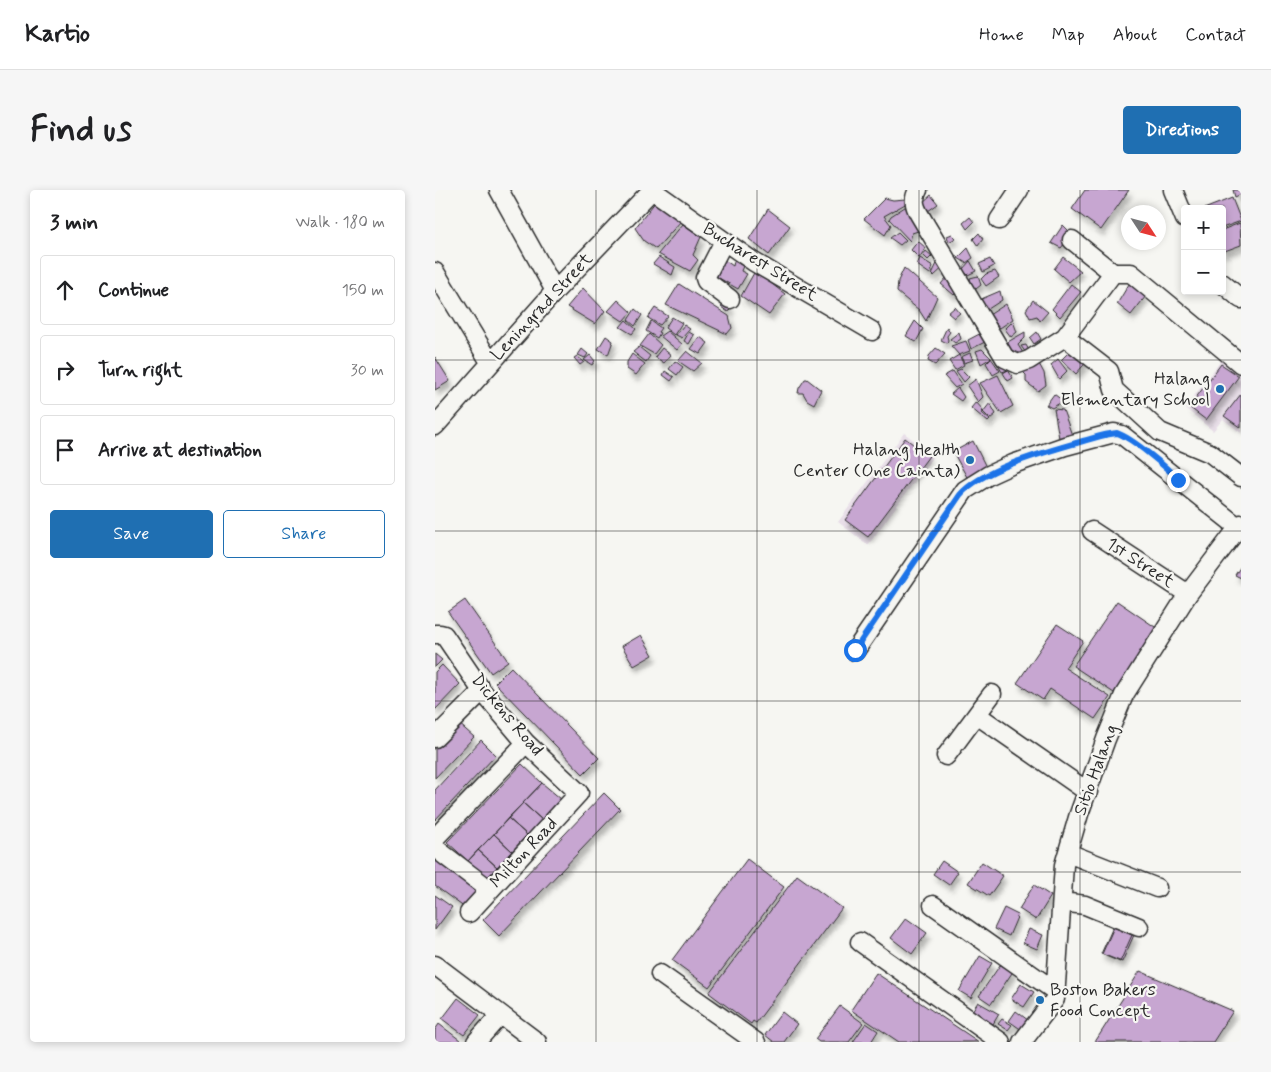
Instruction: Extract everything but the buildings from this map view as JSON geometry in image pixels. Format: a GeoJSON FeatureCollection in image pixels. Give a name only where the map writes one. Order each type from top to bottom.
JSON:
{"type":"FeatureCollection","features":[{"type":"Feature","properties":{"kind":"street"},"geometry":{"type":"LineString","coordinates":[[499,190],[555,291]]}},
{"type":"Feature","properties":{"kind":"street","name":"Leningrad Street"},"geometry":{"type":"LineString","coordinates":[[435,426],[555,291],[652,190]]}},
{"type":"Feature","properties":{"kind":"street","name":"Bucharest Street"},"geometry":{"type":"LineString","coordinates":[[652,190],[754,262],[871,331]]}},
{"type":"Feature","properties":{"kind":"street"},"geometry":{"type":"LineString","coordinates":[[918,190],[914,196],[914,206],[1005,358],[1018,364],[1029,360],[1065,337],[1113,272]]}},
{"type":"Feature","properties":{"kind":"street"},"geometry":{"type":"LineString","coordinates":[[999,220],[1019,190]]}},
{"type":"Feature","properties":{"kind":"street"},"geometry":{"type":"LineString","coordinates":[[1173,190],[1181,209]]}},
{"type":"Feature","properties":{"kind":"street"},"geometry":{"type":"LineString","coordinates":[[1072,240],[1113,272],[1131,273],[1241,364]]}},
{"type":"Feature","properties":{"kind":"street"},"geometry":{"type":"LineString","coordinates":[[724,242],[705,278],[706,281],[730,299]]}},
{"type":"Feature","properties":{"kind":"street"},"geometry":{"type":"LineString","coordinates":[[435,272],[490,362]]}},
{"type":"Feature","properties":{"kind":"street"},"geometry":{"type":"LineString","coordinates":[[1226,286],[1241,299]]}},
{"type":"Feature","properties":{"kind":"street"},"geometry":{"type":"LineString","coordinates":[[1065,337],[1109,371],[1114,390],[1160,432],[1210,453],[1241,477]]}},
{"type":"Feature","properties":{"kind":"street"},"geometry":{"type":"LineString","coordinates":[[855,650],[965,490],[989,475],[1013,464],[1065,446],[1114,433],[1123,435],[1240,525]]}},
{"type":"Feature","properties":{"kind":"street","name":"Sitio Halang"},"geometry":{"type":"LineString","coordinates":[[1022,1042],[1055,999],[1064,865],[1079,814],[1124,695],[1187,594],[1240,525]]}},
{"type":"Feature","properties":{"kind":"street","name":"1st Street"},"geometry":{"type":"LineString","coordinates":[[1092,531],[1187,594]]}},
{"type":"Feature","properties":{"kind":"street","name":"Dickens Road"},"geometry":{"type":"LineString","coordinates":[[437,634],[444,635],[482,691],[526,743],[579,793]]}},
{"type":"Feature","properties":{"kind":"street"},"geometry":{"type":"LineString","coordinates":[[435,738],[482,691]]}},
{"type":"Feature","properties":{"kind":"street"},"geometry":{"type":"LineString","coordinates":[[947,756],[992,694]]}},
{"type":"Feature","properties":{"kind":"street"},"geometry":{"type":"LineString","coordinates":[[977,715],[1088,792]]}},
{"type":"Feature","properties":{"kind":"street"},"geometry":{"type":"LineString","coordinates":[[435,838],[526,743]]}},
{"type":"Feature","properties":{"kind":"street","name":"Milton Road"},"geometry":{"type":"LineString","coordinates":[[469,913],[579,793]]}},
{"type":"Feature","properties":{"kind":"street"},"geometry":{"type":"LineString","coordinates":[[435,848],[490,890]]}},
{"type":"Feature","properties":{"kind":"street"},"geometry":{"type":"LineString","coordinates":[[1068,853],[1157,888]]}},
{"type":"Feature","properties":{"kind":"street"},"geometry":{"type":"LineString","coordinates":[[1062,902],[1085,905],[1139,926]]}},
{"type":"Feature","properties":{"kind":"street"},"geometry":{"type":"LineString","coordinates":[[933,905],[1055,991]]}},
{"type":"Feature","properties":{"kind":"street"},"geometry":{"type":"LineString","coordinates":[[860,942],[1001,1042]]}},
{"type":"Feature","properties":{"kind":"street"},"geometry":{"type":"LineString","coordinates":[[435,965],[537,1042]]}},
{"type":"Feature","properties":{"kind":"street"},"geometry":{"type":"LineString","coordinates":[[660,974],[756,1042]]}},
{"type":"Feature","properties":{"kind":"street"},"geometry":{"type":"LineString","coordinates":[[476,1042],[500,1014]]}},
{"type":"Feature","properties":{"kind":"shaded area","name":"Halang Elementary School"},"geometry":{"type":"Polygon","coordinates":[[[1225,355],[1241,369],[1241,433],[1223,419],[1213,431],[1185,408],[1225,355]]]}},
{"type":"Feature","properties":{"kind":"shaded area"},"geometry":{"type":"Polygon","coordinates":[[[904,433],[934,455],[868,545],[838,522],[904,433]]]}},
{"type":"Feature","properties":{"kind":"place","name":"Halang Elementary School"},"geometry":{"type":"Point","coordinates":[1220,389]}},
{"type":"Feature","properties":{"kind":"place","name":"Halang Health Center (One Cainta)"},"geometry":{"type":"Point","coordinates":[970,460]}},
{"type":"Feature","properties":{"kind":"place","name":"Boston Bakers Food Concept"},"geometry":{"type":"Point","coordinates":[1040,1000]}},
{"type":"Feature","properties":{"kind":"route"},"geometry":{"type":"LineString","coordinates":[[855,650],[960,495],[989,475],[1013,464],[1065,446],[1117,433],[1128,438],[1178,480]]}}]}
